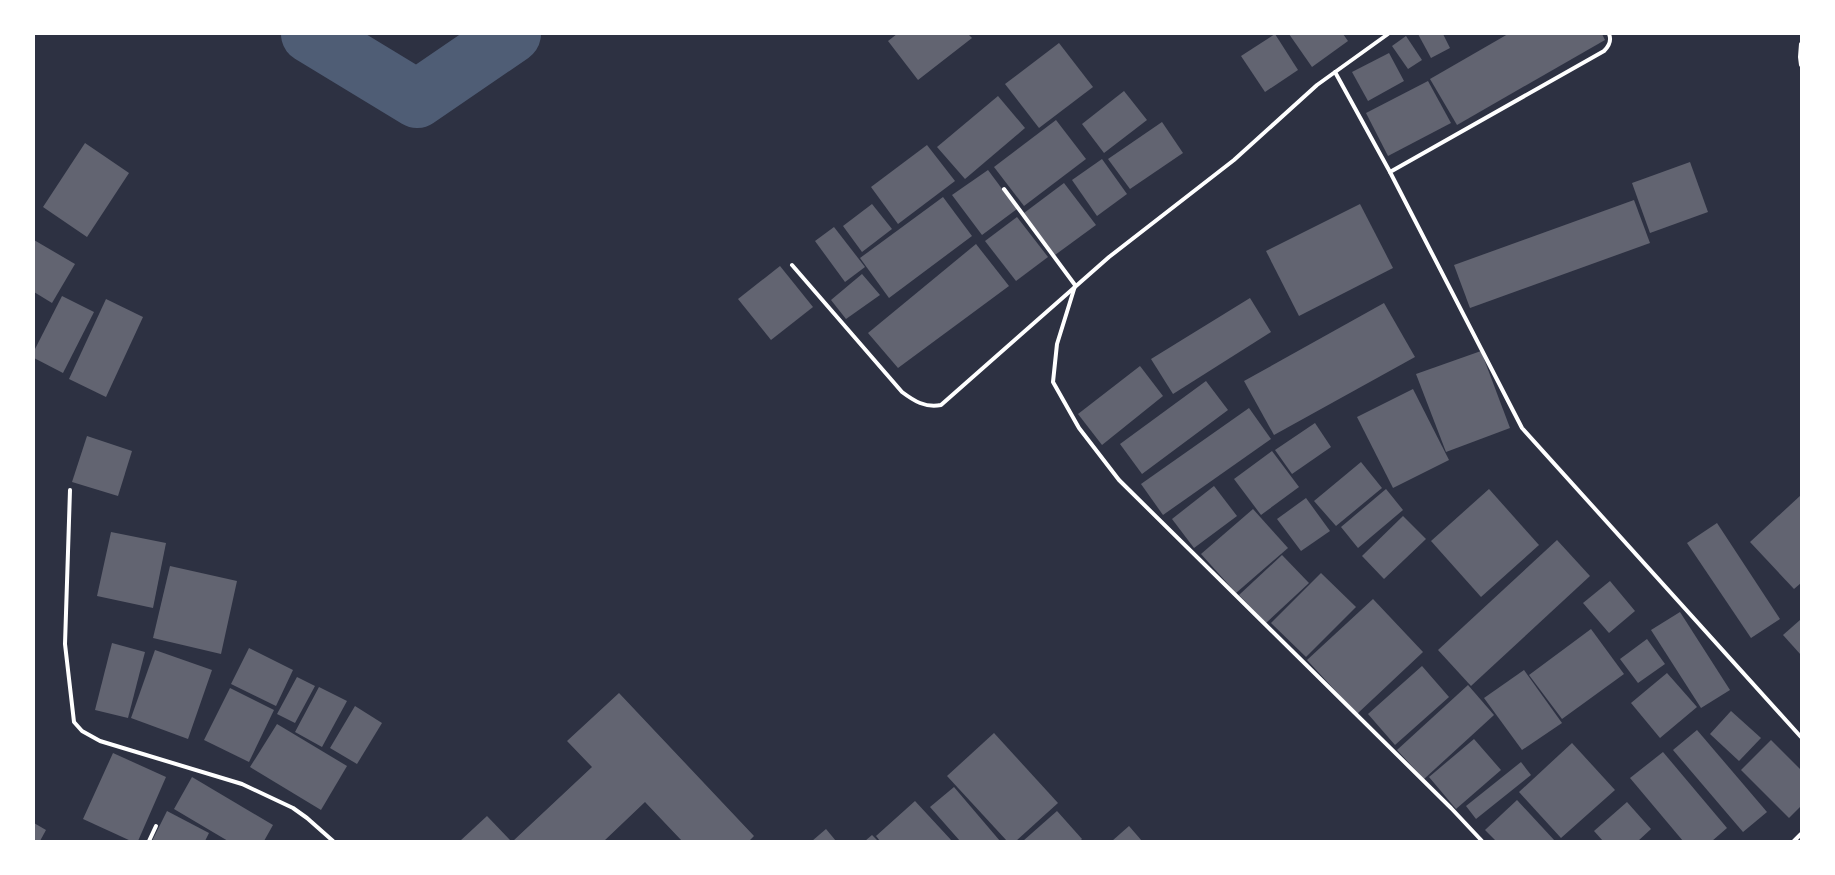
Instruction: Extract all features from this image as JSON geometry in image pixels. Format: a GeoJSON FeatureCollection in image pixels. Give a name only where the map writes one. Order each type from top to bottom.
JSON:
{"type":"FeatureCollection","features":[{"type":"Feature","properties":{"kind":"street"},"geometry":{"type":"LineString","coordinates":[[792,265],[902,392],[915,401],[935,406],[941,405],[1075,285],[1149,224],[1234,160],[1317,86],[1388,34]]}},
{"type":"Feature","properties":{"kind":"street"},"geometry":{"type":"LineString","coordinates":[[1390,172],[1604,51],[1609,46],[1609,34]]}},
{"type":"Feature","properties":{"kind":"street"},"geometry":{"type":"LineString","coordinates":[[1801,44],[1801,65]]}},
{"type":"Feature","properties":{"kind":"street"},"geometry":{"type":"LineString","coordinates":[[1335,72],[1390,172],[1522,428],[1801,737]]}},
{"type":"Feature","properties":{"kind":"street"},"geometry":{"type":"LineString","coordinates":[[1004,189],[1075,285]]}},
{"type":"Feature","properties":{"kind":"street"},"geometry":{"type":"LineString","coordinates":[[1075,285],[1057,344],[1053,382],[1079,428],[1119,480],[1445,802],[1482,841]]}},
{"type":"Feature","properties":{"kind":"street"},"geometry":{"type":"LineString","coordinates":[[70,490],[65,644],[74,722],[82,731],[100,741],[242,784],[293,808],[333,841]]}},
{"type":"Feature","properties":{"kind":"street"},"geometry":{"type":"LineString","coordinates":[[149,841],[156,826]]}},
{"type":"Feature","properties":{"kind":"street"},"geometry":{"type":"LineString","coordinates":[[1794,841],[1801,834]]}},
{"type":"Feature","properties":{"kind":"building"},"geometry":{"type":"Polygon","coordinates":[[[897,34],[968,34],[972,38],[918,80],[888,41],[897,34]]]}},
{"type":"Feature","properties":{"kind":"building"},"geometry":{"type":"Polygon","coordinates":[[[1275,34],[1298,70],[1265,92],[1241,56],[1275,34]]]}},
{"type":"Feature","properties":{"kind":"building"},"geometry":{"type":"Polygon","coordinates":[[[1289,34],[1343,34],[1348,41],[1312,67],[1289,34]]]}},
{"type":"Feature","properties":{"kind":"building"},"geometry":{"type":"Polygon","coordinates":[[[1418,34],[1443,34],[1450,48],[1431,58],[1418,34]]]}},
{"type":"Feature","properties":{"kind":"building"},"geometry":{"type":"Polygon","coordinates":[[[1508,34],[1602,34],[1605,40],[1457,125],[1430,79],[1508,34]]]}},
{"type":"Feature","properties":{"kind":"building"},"geometry":{"type":"Polygon","coordinates":[[[1406,36],[1422,60],[1408,69],[1392,46],[1406,36]]]}},
{"type":"Feature","properties":{"kind":"building"},"geometry":{"type":"Polygon","coordinates":[[[1059,43],[1093,87],[1039,128],[1005,84],[1059,43]]]}},
{"type":"Feature","properties":{"kind":"building"},"geometry":{"type":"Polygon","coordinates":[[[1389,53],[1404,81],[1368,101],[1352,72],[1389,53]]]}},
{"type":"Feature","properties":{"kind":"building"},"geometry":{"type":"Polygon","coordinates":[[[1428,81],[1451,123],[1388,156],[1366,113],[1428,81]]]}},
{"type":"Feature","properties":{"kind":"building"},"geometry":{"type":"Polygon","coordinates":[[[1124,91],[1147,120],[1104,153],[1082,124],[1124,91]]]}},
{"type":"Feature","properties":{"kind":"building"},"geometry":{"type":"Polygon","coordinates":[[[998,96],[1025,128],[965,179],[937,147],[998,96]]]}},
{"type":"Feature","properties":{"kind":"building"},"geometry":{"type":"Polygon","coordinates":[[[1056,120],[1086,159],[1024,206],[994,167],[1056,120]]]}},
{"type":"Feature","properties":{"kind":"building"},"geometry":{"type":"Polygon","coordinates":[[[1162,122],[1183,153],[1130,189],[1108,159],[1162,122]]]}},
{"type":"Feature","properties":{"kind":"building"},"geometry":{"type":"Polygon","coordinates":[[[85,143],[129,173],[87,237],[43,207],[85,143]]]}},
{"type":"Feature","properties":{"kind":"building"},"geometry":{"type":"Polygon","coordinates":[[[927,145],[955,181],[898,224],[871,187],[927,145]]]}},
{"type":"Feature","properties":{"kind":"building"},"geometry":{"type":"Polygon","coordinates":[[[1102,159],[1127,194],[1097,216],[1072,180],[1102,159]]]}},
{"type":"Feature","properties":{"kind":"building"},"geometry":{"type":"Polygon","coordinates":[[[1690,162],[1708,212],[1650,233],[1632,183],[1690,162]]]}},
{"type":"Feature","properties":{"kind":"building"},"geometry":{"type":"Polygon","coordinates":[[[988,170],[1017,209],[982,235],[952,195],[988,170]]]}},
{"type":"Feature","properties":{"kind":"building"},"geometry":{"type":"Polygon","coordinates":[[[1064,183],[1096,225],[1055,255],[1024,213],[1064,183]]]}},
{"type":"Feature","properties":{"kind":"building"},"geometry":{"type":"Polygon","coordinates":[[[943,197],[972,236],[889,298],[860,258],[943,197]]]}},
{"type":"Feature","properties":{"kind":"building"},"geometry":{"type":"Polygon","coordinates":[[[1634,200],[1650,243],[1470,308],[1454,265],[1634,200]]]}},
{"type":"Feature","properties":{"kind":"building"},"geometry":{"type":"Polygon","coordinates":[[[872,204],[892,229],[862,252],[843,226],[872,204]]]}},
{"type":"Feature","properties":{"kind":"building"},"geometry":{"type":"Polygon","coordinates":[[[1360,204],[1393,268],[1299,316],[1266,251],[1360,204]]]}},
{"type":"Feature","properties":{"kind":"building"},"geometry":{"type":"Polygon","coordinates":[[[1017,217],[1048,257],[1016,281],[985,241],[1017,217]]]}},
{"type":"Feature","properties":{"kind":"building"},"geometry":{"type":"Polygon","coordinates":[[[834,227],[865,267],[845,282],[815,241],[834,227]]]}},
{"type":"Feature","properties":{"kind":"building"},"geometry":{"type":"Polygon","coordinates":[[[34,240],[75,264],[52,303],[34,292],[34,240]]]}},
{"type":"Feature","properties":{"kind":"building"},"geometry":{"type":"Polygon","coordinates":[[[976,244],[1009,286],[898,368],[868,333],[976,244]]]}},
{"type":"Feature","properties":{"kind":"building"},"geometry":{"type":"Polygon","coordinates":[[[780,266],[813,307],[771,340],[738,299],[780,266]]]}},
{"type":"Feature","properties":{"kind":"building"},"geometry":{"type":"Polygon","coordinates":[[[862,274],[880,295],[846,319],[831,300],[862,274]]]}},
{"type":"Feature","properties":{"kind":"building"},"geometry":{"type":"Polygon","coordinates":[[[62,296],[94,312],[63,373],[34,358],[34,351],[62,296]]]}},
{"type":"Feature","properties":{"kind":"building"},"geometry":{"type":"Polygon","coordinates":[[[1250,298],[1271,332],[1173,394],[1151,359],[1250,298]]]}},
{"type":"Feature","properties":{"kind":"building"},"geometry":{"type":"Polygon","coordinates":[[[106,299],[143,317],[106,397],[69,379],[106,299]]]}},
{"type":"Feature","properties":{"kind":"building"},"geometry":{"type":"Polygon","coordinates":[[[1384,303],[1415,357],[1274,435],[1244,381],[1384,303]]]}},
{"type":"Feature","properties":{"kind":"building"},"geometry":{"type":"Polygon","coordinates":[[[1481,351],[1510,428],[1446,452],[1416,374],[1481,351]]]}},
{"type":"Feature","properties":{"kind":"building"},"geometry":{"type":"Polygon","coordinates":[[[1140,366],[1163,396],[1102,445],[1078,414],[1140,366]]]}},
{"type":"Feature","properties":{"kind":"building"},"geometry":{"type":"Polygon","coordinates":[[[1206,381],[1228,410],[1142,474],[1120,444],[1206,381]]]}},
{"type":"Feature","properties":{"kind":"building"},"geometry":{"type":"Polygon","coordinates":[[[1413,389],[1449,460],[1393,488],[1357,417],[1413,389]]]}},
{"type":"Feature","properties":{"kind":"building"},"geometry":{"type":"Polygon","coordinates":[[[1249,408],[1271,439],[1163,515],[1141,484],[1249,408]]]}},
{"type":"Feature","properties":{"kind":"building"},"geometry":{"type":"Polygon","coordinates":[[[1315,423],[1331,447],[1292,474],[1275,450],[1315,423]]]}},
{"type":"Feature","properties":{"kind":"building"},"geometry":{"type":"Polygon","coordinates":[[[87,436],[132,451],[118,496],[72,482],[87,436]]]}},
{"type":"Feature","properties":{"kind":"building"},"geometry":{"type":"Polygon","coordinates":[[[1272,451],[1299,487],[1261,515],[1234,479],[1272,451]]]}},
{"type":"Feature","properties":{"kind":"building"},"geometry":{"type":"Polygon","coordinates":[[[1361,462],[1382,488],[1336,526],[1314,501],[1361,462]]]}},
{"type":"Feature","properties":{"kind":"building"},"geometry":{"type":"Polygon","coordinates":[[[1214,486],[1237,516],[1194,548],[1172,519],[1214,486]]]}},
{"type":"Feature","properties":{"kind":"building"},"geometry":{"type":"Polygon","coordinates":[[[1386,489],[1403,510],[1358,548],[1341,527],[1386,489]]]}},
{"type":"Feature","properties":{"kind":"building"},"geometry":{"type":"Polygon","coordinates":[[[1489,489],[1539,545],[1481,597],[1431,541],[1489,489]]]}},
{"type":"Feature","properties":{"kind":"building"},"geometry":{"type":"Polygon","coordinates":[[[1801,495],[1801,583],[1794,589],[1750,542],[1801,495]]]}},
{"type":"Feature","properties":{"kind":"building"},"geometry":{"type":"Polygon","coordinates":[[[1306,498],[1330,531],[1301,551],[1277,519],[1306,498]]]}},
{"type":"Feature","properties":{"kind":"building"},"geometry":{"type":"Polygon","coordinates":[[[1253,509],[1288,548],[1236,593],[1201,554],[1253,509]]]}},
{"type":"Feature","properties":{"kind":"building"},"geometry":{"type":"Polygon","coordinates":[[[1403,516],[1426,539],[1384,579],[1362,556],[1403,516]]]}},
{"type":"Feature","properties":{"kind":"building"},"geometry":{"type":"Polygon","coordinates":[[[1717,523],[1780,619],[1751,638],[1687,543],[1717,523]]]}},
{"type":"Feature","properties":{"kind":"building"},"geometry":{"type":"Polygon","coordinates":[[[111,532],[166,543],[153,608],[97,596],[111,532]]]}},
{"type":"Feature","properties":{"kind":"building"},"geometry":{"type":"Polygon","coordinates":[[[1557,540],[1590,576],[1471,686],[1438,650],[1557,540]]]}},
{"type":"Feature","properties":{"kind":"building"},"geometry":{"type":"Polygon","coordinates":[[[1282,555],[1309,583],[1266,623],[1239,595],[1282,555]]]}},
{"type":"Feature","properties":{"kind":"building"},"geometry":{"type":"Polygon","coordinates":[[[170,566],[237,581],[221,654],[153,638],[170,566]]]}},
{"type":"Feature","properties":{"kind":"building"},"geometry":{"type":"Polygon","coordinates":[[[1321,573],[1356,607],[1306,657],[1271,623],[1321,573]]]}},
{"type":"Feature","properties":{"kind":"building"},"geometry":{"type":"Polygon","coordinates":[[[1610,581],[1635,611],[1609,633],[1583,603],[1610,581]]]}},
{"type":"Feature","properties":{"kind":"building"},"geometry":{"type":"Polygon","coordinates":[[[1373,599],[1423,652],[1357,714],[1307,660],[1373,599]]]}},
{"type":"Feature","properties":{"kind":"building"},"geometry":{"type":"Polygon","coordinates":[[[1680,612],[1730,690],[1701,708],[1651,630],[1680,612]]]}},
{"type":"Feature","properties":{"kind":"building"},"geometry":{"type":"Polygon","coordinates":[[[1800,620],[1801,621],[1801,655],[1783,635],[1800,620]]]}},
{"type":"Feature","properties":{"kind":"building"},"geometry":{"type":"Polygon","coordinates":[[[1591,629],[1624,674],[1562,719],[1529,675],[1591,629]]]}},
{"type":"Feature","properties":{"kind":"building"},"geometry":{"type":"Polygon","coordinates":[[[1647,639],[1665,664],[1638,683],[1620,659],[1647,639]]]}},
{"type":"Feature","properties":{"kind":"building"},"geometry":{"type":"Polygon","coordinates":[[[112,643],[145,652],[128,718],[95,710],[112,643]]]}},
{"type":"Feature","properties":{"kind":"building"},"geometry":{"type":"Polygon","coordinates":[[[249,648],[293,670],[276,706],[231,684],[249,648]]]}},
{"type":"Feature","properties":{"kind":"building"},"geometry":{"type":"Polygon","coordinates":[[[155,650],[212,670],[188,739],[131,718],[155,650]]]}},
{"type":"Feature","properties":{"kind":"building"},"geometry":{"type":"Polygon","coordinates":[[[1422,666],[1449,697],[1395,745],[1368,714],[1422,666]]]}},
{"type":"Feature","properties":{"kind":"building"},"geometry":{"type":"Polygon","coordinates":[[[1524,670],[1562,723],[1522,750],[1484,698],[1524,670]]]}},
{"type":"Feature","properties":{"kind":"building"},"geometry":{"type":"Polygon","coordinates":[[[1667,673],[1697,707],[1660,738],[1631,703],[1667,673]]]}},
{"type":"Feature","properties":{"kind":"building"},"geometry":{"type":"Polygon","coordinates":[[[297,677],[315,686],[295,723],[277,714],[297,677]]]}},
{"type":"Feature","properties":{"kind":"building"},"geometry":{"type":"Polygon","coordinates":[[[1468,685],[1494,715],[1424,779],[1397,750],[1468,685]]]}},
{"type":"Feature","properties":{"kind":"building"},"geometry":{"type":"Polygon","coordinates":[[[319,687],[347,701],[322,747],[295,732],[319,687]]]}},
{"type":"Feature","properties":{"kind":"building"},"geometry":{"type":"Polygon","coordinates":[[[230,688],[274,710],[249,762],[204,740],[230,688]]]}},
{"type":"Feature","properties":{"kind":"building"},"geometry":{"type":"Polygon","coordinates":[[[619,693],[754,836],[749,841],[682,841],[645,802],[604,841],[513,841],[592,767],[567,741],[619,693]]]}},
{"type":"Feature","properties":{"kind":"building"},"geometry":{"type":"Polygon","coordinates":[[[355,706],[382,723],[357,764],[330,748],[355,706]]]}},
{"type":"Feature","properties":{"kind":"building"},"geometry":{"type":"Polygon","coordinates":[[[1731,711],[1761,738],[1739,761],[1710,734],[1731,711]]]}},
{"type":"Feature","properties":{"kind":"building"},"geometry":{"type":"Polygon","coordinates":[[[277,724],[347,766],[321,810],[250,767],[277,724]]]}},
{"type":"Feature","properties":{"kind":"building"},"geometry":{"type":"Polygon","coordinates":[[[1697,730],[1767,812],[1743,832],[1673,750],[1697,730]]]}},
{"type":"Feature","properties":{"kind":"building"},"geometry":{"type":"Polygon","coordinates":[[[994,733],[1058,803],[1016,841],[1007,841],[947,776],[994,733]]]}},
{"type":"Feature","properties":{"kind":"building"},"geometry":{"type":"Polygon","coordinates":[[[1474,739],[1501,770],[1456,809],[1429,777],[1474,739]]]}},
{"type":"Feature","properties":{"kind":"building"},"geometry":{"type":"Polygon","coordinates":[[[1771,740],[1801,770],[1801,806],[1789,818],[1741,770],[1771,740]]]}},
{"type":"Feature","properties":{"kind":"building"},"geometry":{"type":"Polygon","coordinates":[[[1572,743],[1615,790],[1561,838],[1519,792],[1572,743]]]}},
{"type":"Feature","properties":{"kind":"building"},"geometry":{"type":"Polygon","coordinates":[[[1663,752],[1727,828],[1712,841],[1683,841],[1630,778],[1663,752]]]}},
{"type":"Feature","properties":{"kind":"building"},"geometry":{"type":"Polygon","coordinates":[[[113,753],[166,777],[138,841],[131,841],[83,819],[113,753]]]}},
{"type":"Feature","properties":{"kind":"building"},"geometry":{"type":"Polygon","coordinates":[[[1521,762],[1531,775],[1476,819],[1466,806],[1521,762]]]}},
{"type":"Feature","properties":{"kind":"building"},"geometry":{"type":"Polygon","coordinates":[[[192,777],[273,825],[264,841],[228,841],[174,809],[192,777]]]}},
{"type":"Feature","properties":{"kind":"building"},"geometry":{"type":"Polygon","coordinates":[[[954,787],[1000,841],[960,841],[930,807],[954,787]]]}},
{"type":"Feature","properties":{"kind":"building"},"geometry":{"type":"Polygon","coordinates":[[[1517,800],[1555,841],[1496,841],[1485,830],[1517,800]]]}},
{"type":"Feature","properties":{"kind":"building"},"geometry":{"type":"Polygon","coordinates":[[[915,801],[952,841],[880,841],[876,836],[915,801]]]}},
{"type":"Feature","properties":{"kind":"building"},"geometry":{"type":"Polygon","coordinates":[[[1627,802],[1651,829],[1638,841],[1603,841],[1594,831],[1627,802]]]}},
{"type":"Feature","properties":{"kind":"building"},"geometry":{"type":"Polygon","coordinates":[[[167,811],[209,833],[205,841],[152,841],[167,811]]]}},
{"type":"Feature","properties":{"kind":"building"},"geometry":{"type":"Polygon","coordinates":[[[1057,811],[1082,839],[1080,841],[1023,841],[1057,811]]]}},
{"type":"Feature","properties":{"kind":"building"},"geometry":{"type":"Polygon","coordinates":[[[487,816],[511,841],[460,841],[487,816]]]}},
{"type":"Feature","properties":{"kind":"building"},"geometry":{"type":"Polygon","coordinates":[[[34,823],[46,830],[40,841],[34,841],[34,823]]]}},
{"type":"Feature","properties":{"kind":"building"},"geometry":{"type":"Polygon","coordinates":[[[1129,826],[1142,841],[1112,841],[1129,826]]]}},
{"type":"Feature","properties":{"kind":"building"},"geometry":{"type":"Polygon","coordinates":[[[826,829],[836,841],[812,841],[826,829]]]}},
{"type":"Feature","properties":{"kind":"building"},"geometry":{"type":"Polygon","coordinates":[[[872,835],[878,841],[865,841],[872,835]]]}},
{"type":"Feature","properties":{"kind":"waterway"},"geometry":{"type":"LineString","coordinates":[[310,34],[417,99],[512,34]]}}]}
